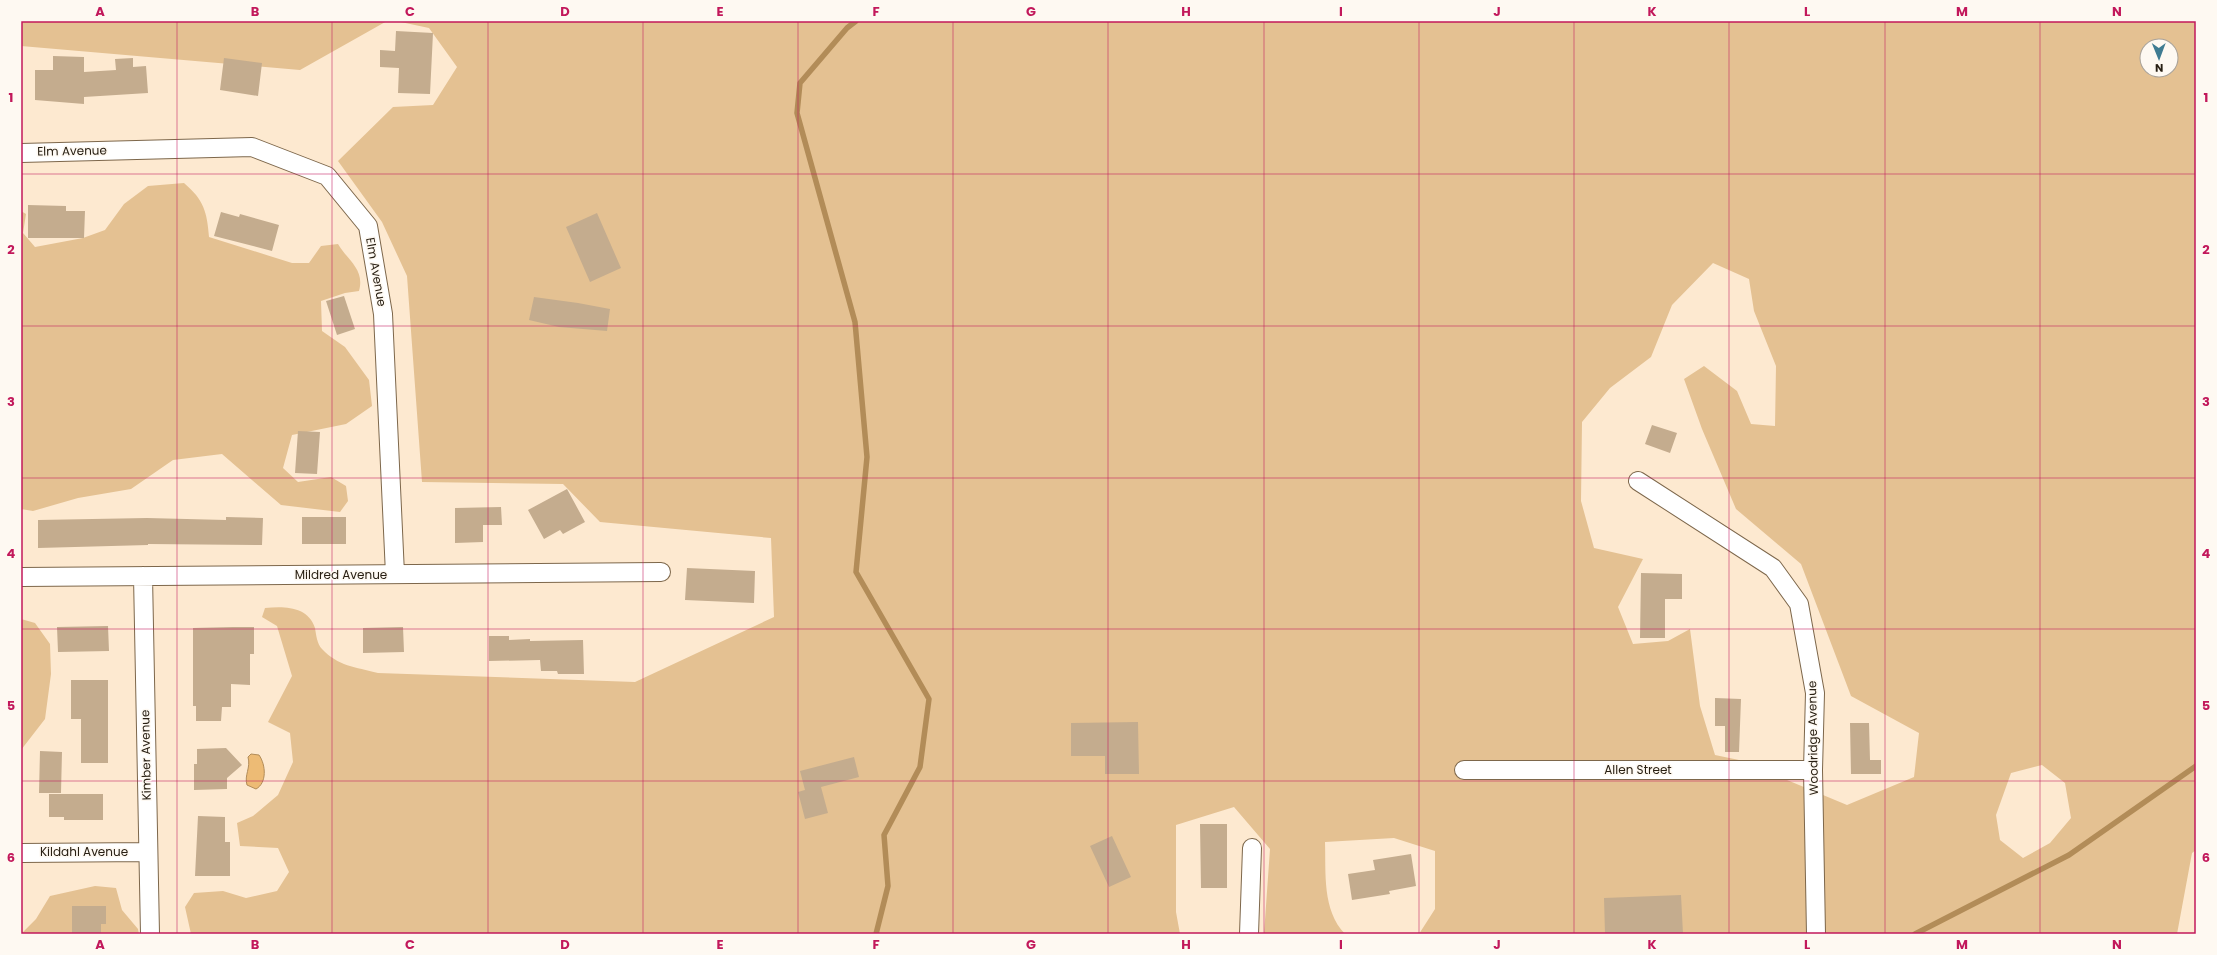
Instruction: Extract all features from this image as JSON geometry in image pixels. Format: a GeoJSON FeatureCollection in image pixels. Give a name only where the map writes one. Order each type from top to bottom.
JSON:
{"type":"FeatureCollection","features":[{"type":"Feature","properties":{"kind":"street","name":"Elm Avenue"},"geometry":{"type":"LineString","coordinates":[[21,153],[252,147],[327,176],[368,226],[383,314],[395,574]]}},
{"type":"Feature","properties":{"kind":"street","name":"Woodridge Avenue"},"geometry":{"type":"LineString","coordinates":[[1638,481],[1773,568],[1799,604],[1815,693],[1813,770],[1816,934]]}},
{"type":"Feature","properties":{"kind":"street","name":"Mildred Avenue"},"geometry":{"type":"LineString","coordinates":[[21,577],[661,572]]}},
{"type":"Feature","properties":{"kind":"street","name":"Kimber Avenue"},"geometry":{"type":"LineString","coordinates":[[143,576],[150,934]]}},
{"type":"Feature","properties":{"kind":"street","name":"Allen Street"},"geometry":{"type":"LineString","coordinates":[[1464,770],[1813,770]]}},
{"type":"Feature","properties":{"kind":"street"},"geometry":{"type":"LineString","coordinates":[[1249,934],[1252,848]]}},
{"type":"Feature","properties":{"kind":"street","name":"Kildahl Avenue"},"geometry":{"type":"LineString","coordinates":[[21,853],[148,852]]}},
{"type":"Feature","properties":{"kind":"shaded area"},"geometry":{"type":"Polygon","coordinates":[[[21,21],[387,21],[300,70],[21,46],[21,21]]]}},
{"type":"Feature","properties":{"kind":"shaded area"},"geometry":{"type":"Polygon","coordinates":[[[396,21],[2196,21],[2196,850],[2192,853],[2177,934],[1419,934],[1435,909],[1435,851],[1394,838],[1325,842],[1326,878],[1329,903],[1332,914],[1345,934],[1264,934],[1270,849],[1234,807],[1176,825],[1176,912],[1180,934],[191,934],[185,907],[194,893],[223,891],[246,898],[277,891],[289,872],[278,848],[240,846],[237,823],[253,816],[278,795],[293,762],[290,733],[268,722],[292,676],[277,626],[262,617],[265,608],[280,607],[301,611],[312,621],[319,644],[328,655],[347,665],[378,673],[635,682],[774,617],[771,538],[600,522],[563,484],[422,482],[407,276],[382,222],[338,161],[393,107],[433,105],[457,67],[429,28],[396,21]],[[1713,263],[1672,305],[1651,357],[1610,388],[1582,422],[1581,501],[1594,548],[1643,559],[1618,607],[1633,644],[1668,641],[1690,629],[1700,706],[1715,755],[1739,760],[1847,805],[1914,777],[1919,733],[1851,696],[1801,564],[1736,509],[1702,429],[1684,379],[1704,366],[1737,391],[1751,424],[1775,426],[1776,366],[1754,311],[1749,279],[1713,263]],[[2042,765],[2011,773],[1996,815],[2000,840],[2023,858],[2050,843],[2071,818],[2065,783],[2042,765]]]}},
{"type":"Feature","properties":{"kind":"shaded area"},"geometry":{"type":"Polygon","coordinates":[[[184,183],[196,195],[203,207],[207,220],[209,237],[292,263],[309,263],[321,246],[338,244],[358,271],[360,277],[359,291],[345,293],[321,301],[322,331],[345,347],[369,380],[372,406],[346,424],[292,435],[283,468],[298,482],[331,477],[346,486],[348,501],[340,512],[281,505],[222,454],[173,460],[131,489],[78,498],[33,511],[21,509],[21,211],[26,214],[23,233],[35,247],[83,238],[105,230],[124,204],[148,186],[184,183]]]}},
{"type":"Feature","properties":{"kind":"shaded area"},"geometry":{"type":"Polygon","coordinates":[[[21,619],[35,623],[50,644],[51,674],[45,719],[21,750],[21,619]]]}},
{"type":"Feature","properties":{"kind":"shaded area"},"geometry":{"type":"Polygon","coordinates":[[[251,754],[259,755],[264,769],[264,778],[262,783],[256,789],[247,785],[246,781],[249,765],[248,757],[251,754]]]}},
{"type":"Feature","properties":{"kind":"shaded area"},"geometry":{"type":"Polygon","coordinates":[[[95,886],[116,888],[122,910],[138,929],[139,934],[21,934],[36,919],[50,896],[95,886]]]}},
{"type":"Feature","properties":{"kind":"building"},"geometry":{"type":"Polygon","coordinates":[[[396,31],[433,33],[430,94],[398,93],[399,68],[380,67],[380,50],[395,51],[396,31]]]}},
{"type":"Feature","properties":{"kind":"building"},"geometry":{"type":"Polygon","coordinates":[[[53,56],[84,57],[84,72],[116,70],[115,59],[133,58],[133,67],[146,66],[148,93],[84,97],[84,104],[35,100],[35,70],[53,70],[53,56]]]}},
{"type":"Feature","properties":{"kind":"building"},"geometry":{"type":"Polygon","coordinates":[[[224,58],[262,63],[258,96],[220,90],[224,58]]]}},
{"type":"Feature","properties":{"kind":"building"},"geometry":{"type":"Polygon","coordinates":[[[28,205],[66,206],[66,211],[85,211],[84,238],[28,238],[28,205]]]}},
{"type":"Feature","properties":{"kind":"building"},"geometry":{"type":"Polygon","coordinates":[[[221,212],[239,217],[240,214],[279,225],[272,251],[214,236],[221,212]]]}},
{"type":"Feature","properties":{"kind":"building"},"geometry":{"type":"Polygon","coordinates":[[[597,213],[621,268],[590,282],[566,227],[597,213]]]}},
{"type":"Feature","properties":{"kind":"building"},"geometry":{"type":"Polygon","coordinates":[[[344,296],[355,329],[337,335],[326,301],[344,296]]]}},
{"type":"Feature","properties":{"kind":"building"},"geometry":{"type":"Polygon","coordinates":[[[534,297],[610,309],[607,331],[559,327],[529,320],[534,297]]]}},
{"type":"Feature","properties":{"kind":"building"},"geometry":{"type":"Polygon","coordinates":[[[1652,425],[1677,433],[1670,453],[1645,444],[1652,425]]]}},
{"type":"Feature","properties":{"kind":"building"},"geometry":{"type":"Polygon","coordinates":[[[298,431],[320,432],[317,474],[295,473],[298,431]]]}},
{"type":"Feature","properties":{"kind":"building"},"geometry":{"type":"Polygon","coordinates":[[[567,489],[585,522],[563,534],[560,530],[544,539],[528,510],[567,489]]]}},
{"type":"Feature","properties":{"kind":"building"},"geometry":{"type":"Polygon","coordinates":[[[501,507],[502,525],[483,525],[483,542],[455,543],[455,508],[501,507]]]}},
{"type":"Feature","properties":{"kind":"building"},"geometry":{"type":"Polygon","coordinates":[[[226,517],[263,518],[262,545],[148,544],[38,548],[38,520],[147,518],[226,520],[226,517]]]}},
{"type":"Feature","properties":{"kind":"building"},"geometry":{"type":"Polygon","coordinates":[[[302,517],[346,517],[346,544],[302,544],[302,517]]]}},
{"type":"Feature","properties":{"kind":"building"},"geometry":{"type":"Polygon","coordinates":[[[687,568],[755,571],[754,603],[685,600],[687,568]]]}},
{"type":"Feature","properties":{"kind":"building"},"geometry":{"type":"Polygon","coordinates":[[[1641,573],[1682,574],[1682,599],[1665,599],[1665,638],[1640,638],[1641,573]]]}},
{"type":"Feature","properties":{"kind":"building"},"geometry":{"type":"Polygon","coordinates":[[[108,626],[109,651],[58,652],[57,627],[108,626]]]}},
{"type":"Feature","properties":{"kind":"building"},"geometry":{"type":"Polygon","coordinates":[[[254,627],[254,654],[250,654],[250,685],[231,684],[231,707],[222,707],[221,721],[196,721],[196,706],[193,706],[193,628],[254,627]]]}},
{"type":"Feature","properties":{"kind":"building"},"geometry":{"type":"Polygon","coordinates":[[[403,627],[404,652],[363,653],[363,628],[403,627]]]}},
{"type":"Feature","properties":{"kind":"building"},"geometry":{"type":"Polygon","coordinates":[[[489,636],[509,636],[509,640],[530,639],[530,641],[583,640],[584,674],[558,674],[557,671],[541,671],[540,660],[489,661],[489,636]]]}},
{"type":"Feature","properties":{"kind":"building"},"geometry":{"type":"Polygon","coordinates":[[[71,680],[108,680],[108,763],[81,763],[81,719],[71,719],[71,680]]]}},
{"type":"Feature","properties":{"kind":"building"},"geometry":{"type":"Polygon","coordinates":[[[1715,698],[1741,699],[1739,752],[1725,752],[1725,726],[1715,726],[1715,698]]]}},
{"type":"Feature","properties":{"kind":"building"},"geometry":{"type":"Polygon","coordinates":[[[1138,722],[1139,774],[1105,774],[1105,756],[1071,756],[1071,723],[1138,722]]]}},
{"type":"Feature","properties":{"kind":"building"},"geometry":{"type":"Polygon","coordinates":[[[1850,723],[1869,723],[1870,760],[1881,760],[1881,774],[1851,774],[1850,723]]]}},
{"type":"Feature","properties":{"kind":"building"},"geometry":{"type":"Polygon","coordinates":[[[226,748],[242,765],[227,778],[227,789],[194,790],[194,764],[197,764],[197,749],[226,748]]]}},
{"type":"Feature","properties":{"kind":"building"},"geometry":{"type":"Polygon","coordinates":[[[40,751],[62,752],[61,793],[39,793],[40,751]]]}},
{"type":"Feature","properties":{"kind":"building"},"geometry":{"type":"Polygon","coordinates":[[[854,757],[859,777],[821,787],[828,813],[805,819],[798,792],[805,790],[800,771],[854,757]]]}},
{"type":"Feature","properties":{"kind":"building"},"geometry":{"type":"Polygon","coordinates":[[[49,794],[103,794],[103,820],[64,820],[64,817],[49,817],[49,794]]]}},
{"type":"Feature","properties":{"kind":"building"},"geometry":{"type":"Polygon","coordinates":[[[198,816],[225,817],[225,842],[230,842],[230,876],[195,876],[198,816]]]}},
{"type":"Feature","properties":{"kind":"building"},"geometry":{"type":"Polygon","coordinates":[[[1200,824],[1227,824],[1227,888],[1201,888],[1200,824]]]}},
{"type":"Feature","properties":{"kind":"building"},"geometry":{"type":"Polygon","coordinates":[[[1112,836],[1131,877],[1109,887],[1090,846],[1112,836]]]}},
{"type":"Feature","properties":{"kind":"building"},"geometry":{"type":"Polygon","coordinates":[[[1411,854],[1416,886],[1389,891],[1390,894],[1352,900],[1348,874],[1375,870],[1373,860],[1411,854]]]}},
{"type":"Feature","properties":{"kind":"building"},"geometry":{"type":"Polygon","coordinates":[[[1681,895],[1683,934],[1605,934],[1604,898],[1681,895]]]}},
{"type":"Feature","properties":{"kind":"building"},"geometry":{"type":"Polygon","coordinates":[[[72,906],[106,906],[106,924],[101,924],[101,934],[72,934],[72,906]]]}},
{"type":"Feature","properties":{"kind":"waterway"},"geometry":{"type":"LineString","coordinates":[[856,21],[847,28],[800,83],[797,113],[855,322],[867,457],[856,572],[929,699],[920,767],[884,835],[888,886],[876,934]]}},
{"type":"Feature","properties":{"kind":"waterway"},"geometry":{"type":"LineString","coordinates":[[1915,934],[2069,855],[2196,766]]}}]}
